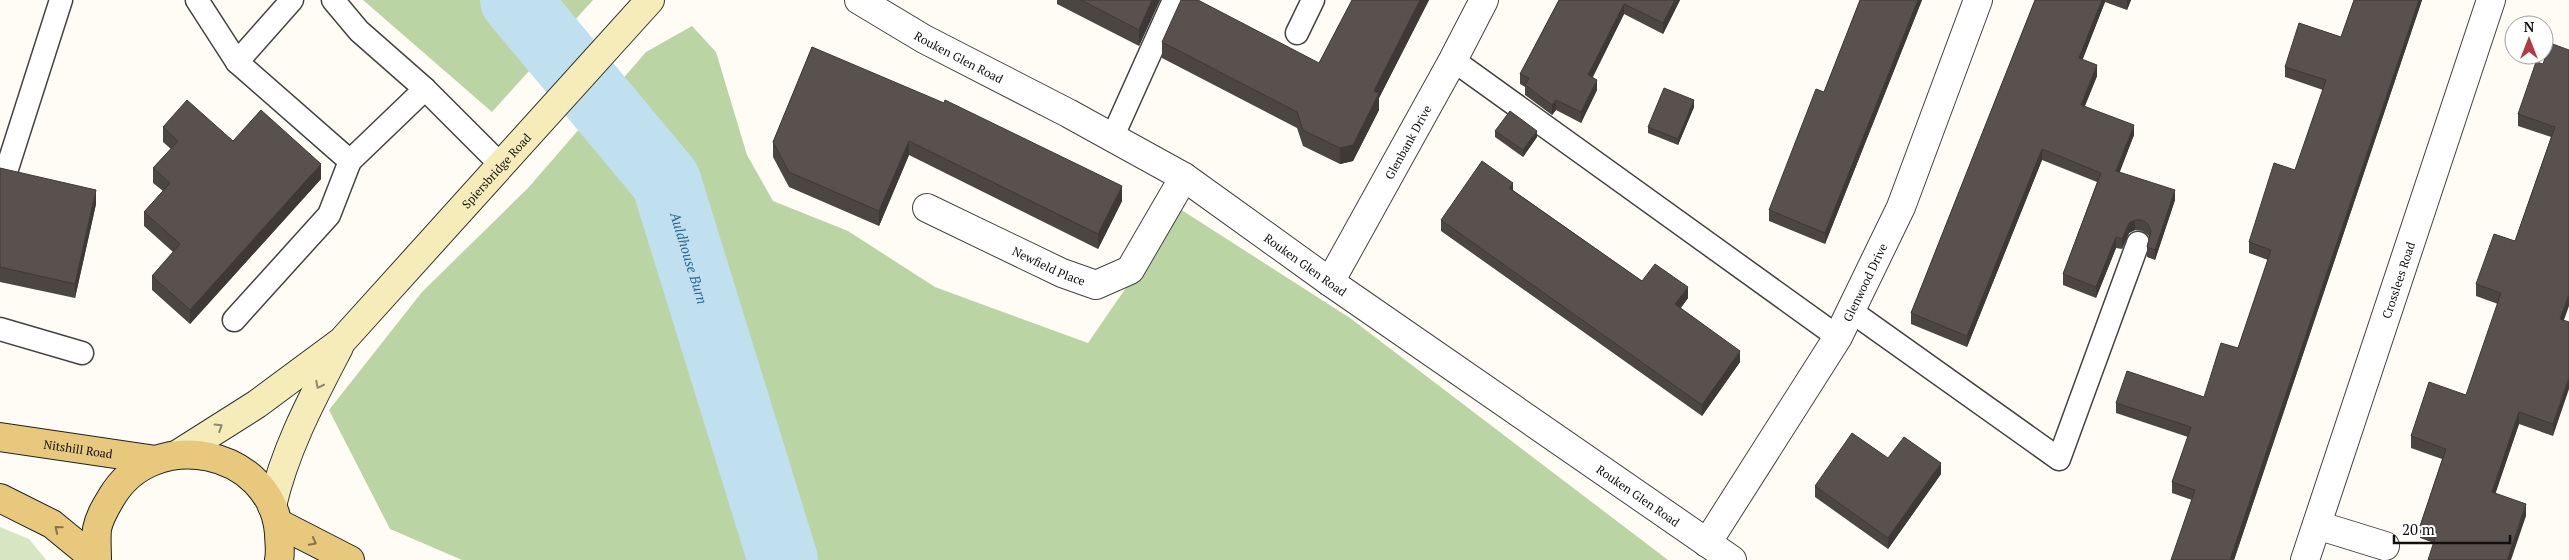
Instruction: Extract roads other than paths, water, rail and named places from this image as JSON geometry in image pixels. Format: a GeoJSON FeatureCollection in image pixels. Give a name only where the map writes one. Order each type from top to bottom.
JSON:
{"type":"FeatureCollection","features":[{"type":"Feature","properties":{"kind":"main road","name":"Spiersbridge Road"},"geometry":{"type":"LineString","coordinates":[[167,457],[257,404],[342,341],[647,4]]}},
{"type":"Feature","properties":{"kind":"main road","name":"Spiersbridge Road"},"geometry":{"type":"LineString","coordinates":[[275,514],[283,463],[296,431],[342,341]]}},
{"type":"Feature","properties":{"kind":"main road","name":"Nitshill Road"},"geometry":{"type":"LineString","coordinates":[[0,437],[167,457],[205,455],[233,465],[250,476],[264,493],[275,514]]}},
{"type":"Feature","properties":{"kind":"main road"},"geometry":{"type":"LineString","coordinates":[[97,560],[97,530],[102,512],[116,489],[137,469],[167,457]]}},
{"type":"Feature","properties":{"kind":"main road"},"geometry":{"type":"LineString","coordinates":[[0,498],[52,524],[97,560]]}},
{"type":"Feature","properties":{"kind":"main road"},"geometry":{"type":"LineString","coordinates":[[275,514],[279,560]]}},
{"type":"Feature","properties":{"kind":"main road"},"geometry":{"type":"LineString","coordinates":[[275,514],[350,560]]}},
{"type":"Feature","properties":{"kind":"street","name":"Glenbank Drive"},"geometry":{"type":"LineString","coordinates":[[1330,282],[1453,60],[1484,0]]}},
{"type":"Feature","properties":{"kind":"street","name":"Glenwood Drive"},"geometry":{"type":"LineString","coordinates":[[1707,543],[1838,337],[1851,311],[1901,207],[1978,0]]}},
{"type":"Feature","properties":{"kind":"street","name":"Crosslees Road"},"geometry":{"type":"LineString","coordinates":[[2306,560],[2491,0]]}},
{"type":"Feature","properties":{"kind":"street","name":"Rouken Glen Road"},"geometry":{"type":"LineString","coordinates":[[863,1],[924,39],[1184,177],[1330,282],[1732,560]]}},
{"type":"Feature","properties":{"kind":"street","name":"Newfield Place"},"geometry":{"type":"LineString","coordinates":[[927,208],[1062,273],[1096,285],[1130,270],[1184,177]]}},
{"type":"Feature","properties":{"kind":"street"},"geometry":{"type":"LineString","coordinates":[[2317,525],[2385,546]]}},
{"type":"Feature","properties":{"kind":"lane"},"geometry":{"type":"LineString","coordinates":[[0,170],[6,172],[61,0]]}},
{"type":"Feature","properties":{"kind":"lane"},"geometry":{"type":"LineString","coordinates":[[197,0],[237,62],[350,161]]}},
{"type":"Feature","properties":{"kind":"lane"},"geometry":{"type":"LineString","coordinates":[[237,62],[292,0]]}},
{"type":"Feature","properties":{"kind":"lane"},"geometry":{"type":"LineString","coordinates":[[333,0],[359,31],[425,89],[501,165]]}},
{"type":"Feature","properties":{"kind":"lane"},"geometry":{"type":"LineString","coordinates":[[1112,138],[1174,0]]}},
{"type":"Feature","properties":{"kind":"lane"},"geometry":{"type":"LineString","coordinates":[[1297,33],[1313,0]]}},
{"type":"Feature","properties":{"kind":"lane"},"geometry":{"type":"LineString","coordinates":[[1453,60],[1838,337]]}},
{"type":"Feature","properties":{"kind":"lane"},"geometry":{"type":"LineString","coordinates":[[234,320],[330,215],[350,161],[425,89]]}},
{"type":"Feature","properties":{"kind":"lane"},"geometry":{"type":"LineString","coordinates":[[1851,311],[2059,459],[2138,243]]}},
{"type":"Feature","properties":{"kind":"lane"},"geometry":{"type":"LineString","coordinates":[[0,329],[82,353]]}},
{"type":"Feature","properties":{"kind":"waterway","name":"Auldhouse Burn"},"geometry":{"type":"LineString","coordinates":[[515,0],[666,181],[783,560]]}}]}
